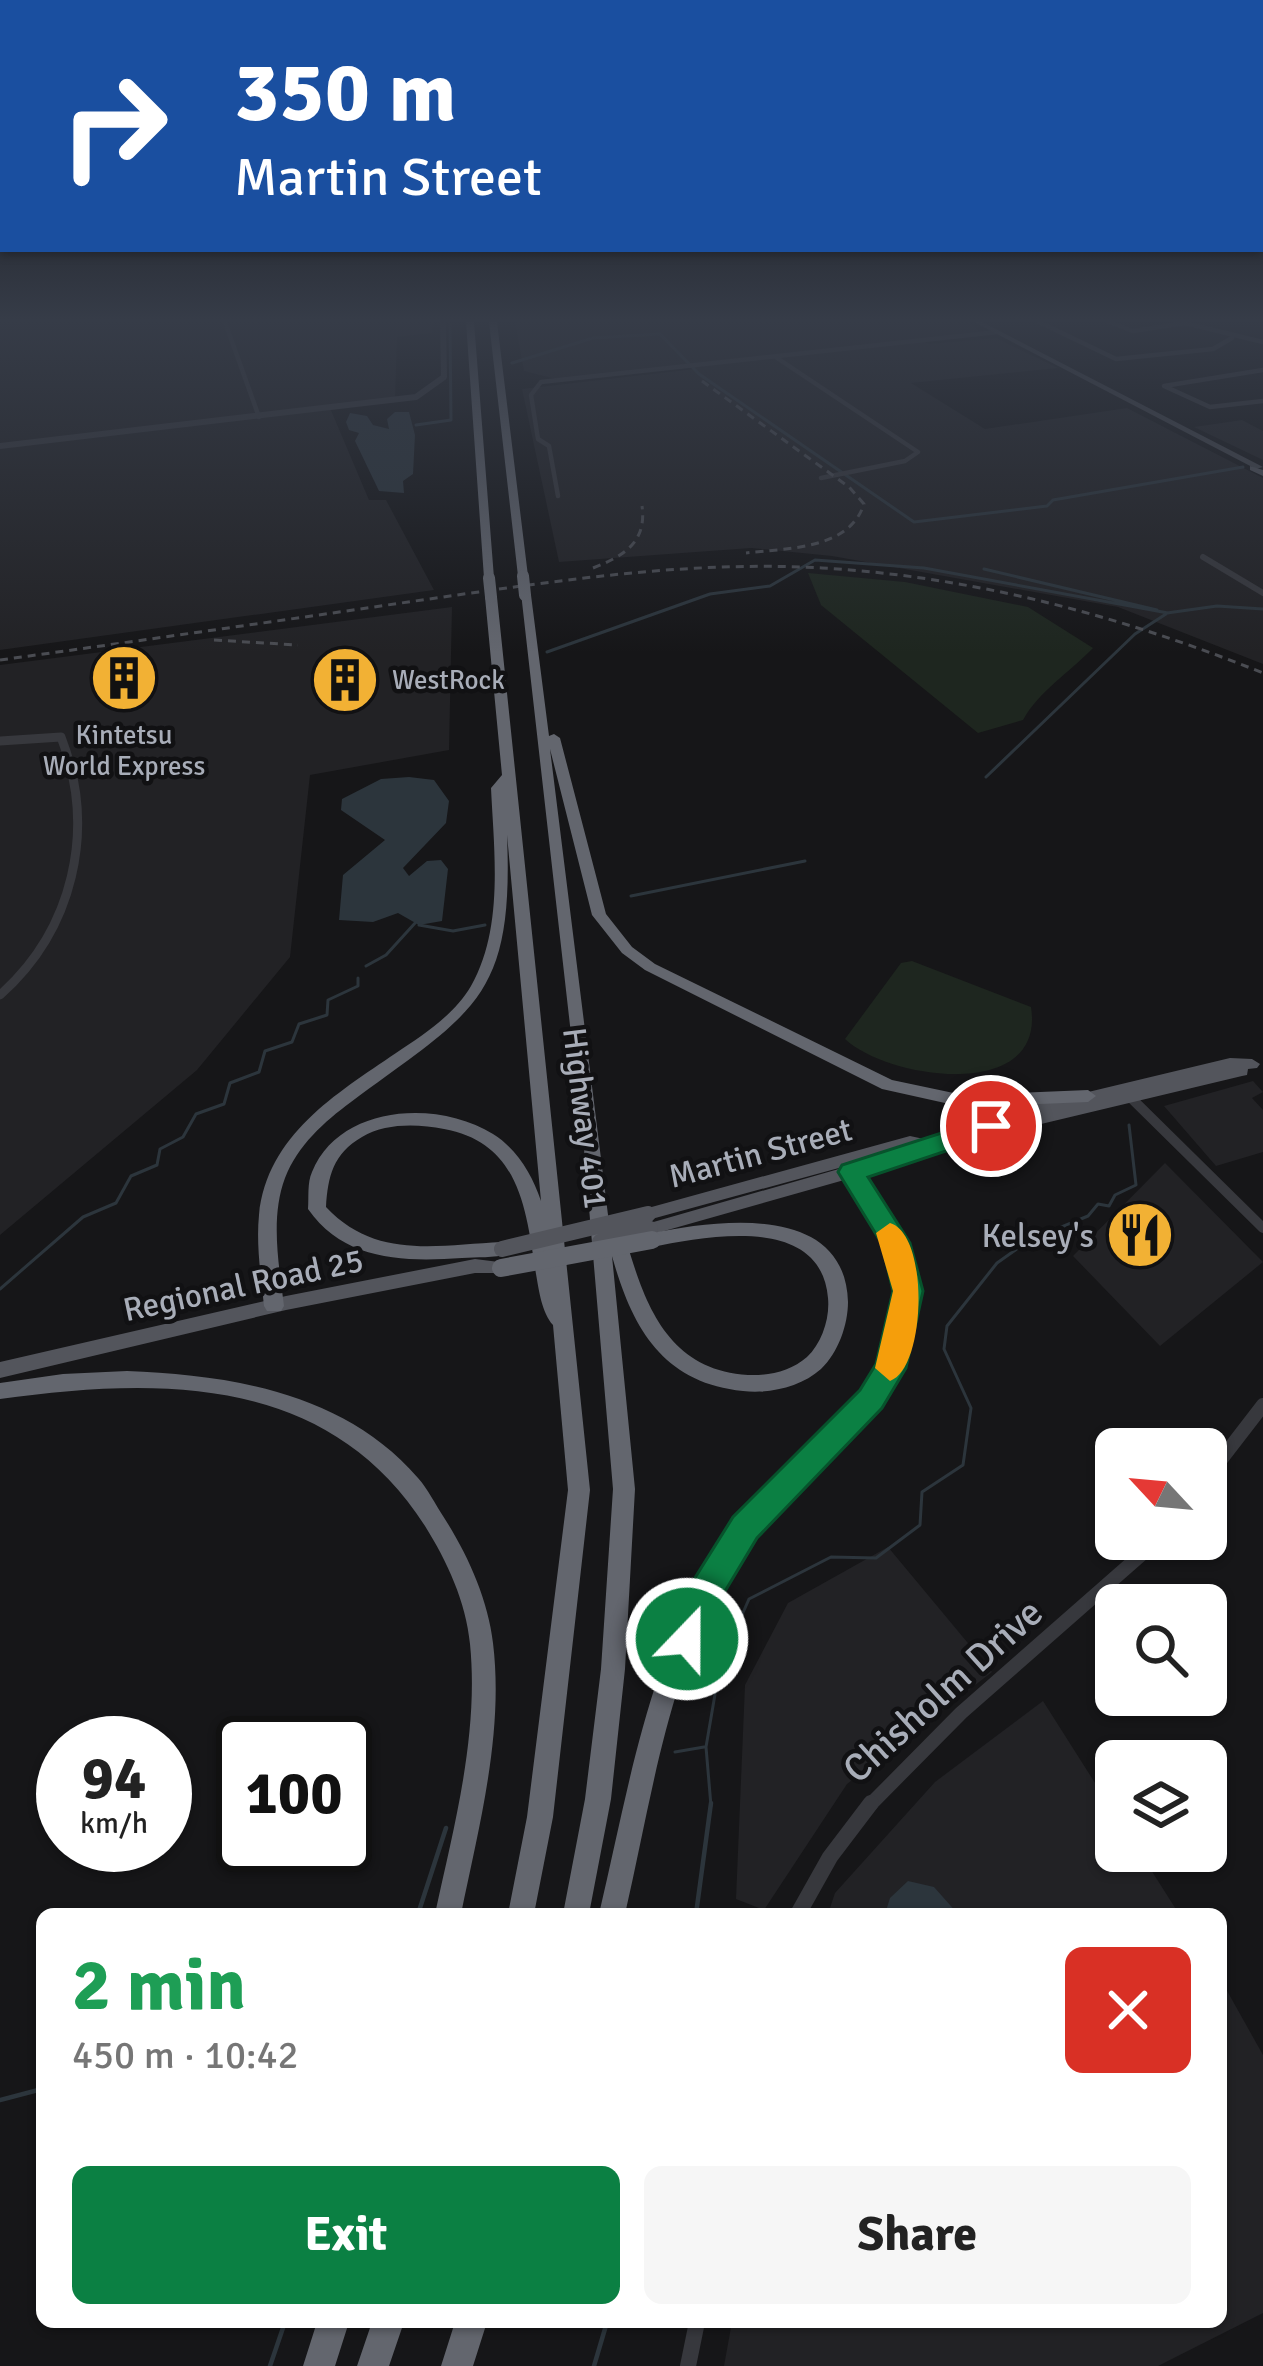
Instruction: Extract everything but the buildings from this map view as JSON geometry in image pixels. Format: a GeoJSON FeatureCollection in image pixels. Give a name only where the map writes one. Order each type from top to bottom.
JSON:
{"type":"FeatureCollection","features":[{"type":"Feature","properties":{"kind":"highway","name":"Highway 401"},"geometry":{"type":"LineString","coordinates":[[478,432],[579,1490],[540,1817],[522,1908]]}},
{"type":"Feature","properties":{"kind":"highway","name":"Highway 401"},"geometry":{"type":"LineString","coordinates":[[506,432],[570,991],[593,1149],[624,1489],[608,1712],[577,1908]]}},
{"type":"Feature","properties":{"kind":"highway"},"geometry":{"type":"LineString","coordinates":[[543,725],[554,736],[599,915],[627,950],[650,967],[888,1085],[963,1101],[1088,1096]]}},
{"type":"Feature","properties":{"kind":"highway"},"geometry":{"type":"LineString","coordinates":[[274,1306],[265,1213],[281,1160],[314,1120],[443,1026],[471,996],[490,960],[497,932],[498,788],[510,774]]}},
{"type":"Feature","properties":{"kind":"highway"},"geometry":{"type":"LineString","coordinates":[[566,1340],[546,1291],[535,1207],[526,1182],[511,1159],[469,1125],[442,1118],[383,1121],[344,1143],[318,1176],[317,1208],[348,1239],[400,1255],[501,1259],[650,1227],[753,1227],[802,1242],[820,1255],[837,1288],[838,1311],[823,1353],[807,1370],[756,1384],[700,1375],[672,1358],[637,1309],[593,1149]]}},
{"type":"Feature","properties":{"kind":"highway"},"geometry":{"type":"LineString","coordinates":[[614,1908],[674,1676],[700,1601],[745,1528],[871,1399],[891,1368],[908,1291],[896,1243],[851,1172]]}},
{"type":"Feature","properties":{"kind":"highway"},"geometry":{"type":"LineString","coordinates":[[0,1391],[68,1379],[150,1378],[196,1378],[262,1390],[340,1424],[398,1470],[434,1515],[453,1554],[482,1640],[483,1708],[449,1908]]}},
{"type":"Feature","properties":{"kind":"highway"},"geometry":{"type":"LineString","coordinates":[[319,2366],[331,2328]]}},
{"type":"Feature","properties":{"kind":"highway"},"geometry":{"type":"LineString","coordinates":[[373,2366],[386,2328]]}},
{"type":"Feature","properties":{"kind":"highway"},"geometry":{"type":"LineString","coordinates":[[457,2366],[469,2328]]}},
{"type":"Feature","properties":{"kind":"main road"},"geometry":{"type":"LineString","coordinates":[[1190,432],[1260,469]]}},
{"type":"Feature","properties":{"kind":"main road","name":"Martin Street"},"geometry":{"type":"LineString","coordinates":[[991,1126],[1042,1121],[1127,1094],[1237,1073],[1257,1062]]}},
{"type":"Feature","properties":{"kind":"main road","name":"Martin Street"},"geometry":{"type":"LineString","coordinates":[[650,1227],[910,1142],[924,1145],[1088,1096],[1127,1094]]}},
{"type":"Feature","properties":{"kind":"main road","name":"Martin Street"},"geometry":{"type":"LineString","coordinates":[[650,1227],[916,1154],[924,1145]]}},
{"type":"Feature","properties":{"kind":"main road","name":"Regional Road 25"},"geometry":{"type":"LineString","coordinates":[[0,1370],[501,1259]]}},
{"type":"Feature","properties":{"kind":"street"},"geometry":{"type":"LineString","coordinates":[[0,446],[117,432]]}},
{"type":"Feature","properties":{"kind":"street"},"geometry":{"type":"LineString","coordinates":[[537,432],[549,446],[558,496]]}},
{"type":"Feature","properties":{"kind":"street"},"geometry":{"type":"LineString","coordinates":[[821,478],[905,461],[918,452],[889,432]]}},
{"type":"Feature","properties":{"kind":"street"},"geometry":{"type":"LineString","coordinates":[[1203,557],[1263,592]]}},
{"type":"Feature","properties":{"kind":"street"},"geometry":{"type":"LineString","coordinates":[[0,741],[61,737],[80,842],[66,917],[51,944],[0,995]]}},
{"type":"Feature","properties":{"kind":"street"},"geometry":{"type":"LineString","coordinates":[[1127,1094],[1263,1228]]}},
{"type":"Feature","properties":{"kind":"street"},"geometry":{"type":"LineString","coordinates":[[1227,1452],[1263,1406]]}},
{"type":"Feature","properties":{"kind":"street","name":"Chisholm Drive"},"geometry":{"type":"LineString","coordinates":[[801,1908],[848,1828],[889,1778],[1135,1560]]}},
{"type":"Feature","properties":{"kind":"street"},"geometry":{"type":"LineString","coordinates":[[688,2366],[696,2328]]}},
{"type":"Feature","properties":{"kind":"shaded area"},"geometry":{"type":"Polygon","coordinates":[[[0,432],[340,432],[369,500],[386,500],[434,590],[0,650],[0,432]]]}},
{"type":"Feature","properties":{"kind":"shaded area"},"geometry":{"type":"Polygon","coordinates":[[[414,432],[413,474],[403,481],[404,493],[379,491],[355,441],[359,433],[414,432]]]}},
{"type":"Feature","properties":{"kind":"shaded area"},"geometry":{"type":"Polygon","coordinates":[[[531,432],[1174,432],[1263,478],[1263,664],[1118,607],[832,556],[751,548],[559,562],[531,432]]]}},
{"type":"Feature","properties":{"kind":"shaded area"},"geometry":{"type":"Polygon","coordinates":[[[1205,432],[1263,432],[1263,460],[1205,432]]]}},
{"type":"Feature","properties":{"kind":"shaded area"},"geometry":{"type":"Polygon","coordinates":[[[808,573],[905,582],[1028,607],[1093,648],[1046,691],[1023,720],[978,733],[821,605],[808,573]]]}},
{"type":"Feature","properties":{"kind":"shaded area"},"geometry":{"type":"Polygon","coordinates":[[[452,607],[449,750],[310,775],[290,957],[197,1070],[0,1235],[0,665],[452,607]]]}},
{"type":"Feature","properties":{"kind":"shaded area"},"geometry":{"type":"Polygon","coordinates":[[[381,779],[434,780],[449,801],[446,823],[403,868],[409,876],[427,861],[441,860],[448,869],[442,921],[419,925],[398,913],[373,922],[339,920],[343,875],[385,840],[341,810],[342,799],[381,779]]]}},
{"type":"Feature","properties":{"kind":"shaded area"},"geometry":{"type":"Polygon","coordinates":[[[912,961],[1031,1007],[1029,1037],[1014,1058],[990,1070],[927,1072],[895,1065],[845,1039],[901,963],[912,961]]]}},
{"type":"Feature","properties":{"kind":"shaded area"},"geometry":{"type":"Polygon","coordinates":[[[1253,1081],[1263,1092],[1252,1098],[1263,1110],[1263,1152],[1216,1166],[1164,1106],[1253,1081]]]}},
{"type":"Feature","properties":{"kind":"shaded area"},"geometry":{"type":"Polygon","coordinates":[[[1165,1163],[1263,1262],[1160,1346],[1073,1256],[1165,1163]]]}},
{"type":"Feature","properties":{"kind":"shaded area"},"geometry":{"type":"Polygon","coordinates":[[[888,1547],[992,1672],[847,1784],[765,1908],[759,1908],[736,1899],[745,1685],[788,1603],[888,1547]]]}},
{"type":"Feature","properties":{"kind":"shaded area"},"geometry":{"type":"Polygon","coordinates":[[[1043,1701],[1095,1783],[1095,1872],[1152,1872],[1175,1908],[830,1908],[835,1893],[935,1782],[1043,1701]]]}},
{"type":"Feature","properties":{"kind":"shaded area"},"geometry":{"type":"Polygon","coordinates":[[[908,1881],[934,1887],[953,1908],[887,1908],[890,1898],[908,1881]]]}},
{"type":"Feature","properties":{"kind":"shaded area"},"geometry":{"type":"Polygon","coordinates":[[[1227,1991],[1263,2055],[1263,2313],[1158,2366],[724,2366],[731,2328],[1227,2328],[1227,1991]]]}},
{"type":"Feature","properties":{"kind":"waterway"},"geometry":{"type":"LineString","coordinates":[[784,432],[914,522],[1047,506],[1053,500],[1243,467]]}},
{"type":"Feature","properties":{"kind":"waterway"},"geometry":{"type":"LineString","coordinates":[[547,652],[710,594],[770,586],[815,560],[924,568],[1168,613]]}},
{"type":"Feature","properties":{"kind":"waterway"},"geometry":{"type":"LineString","coordinates":[[984,569],[1157,610]]}},
{"type":"Feature","properties":{"kind":"waterway"},"geometry":{"type":"LineString","coordinates":[[1168,613],[1217,606],[1263,609]]}},
{"type":"Feature","properties":{"kind":"waterway"},"geometry":{"type":"LineString","coordinates":[[986,777],[1135,634],[1166,614]]}},
{"type":"Feature","properties":{"kind":"waterway"},"geometry":{"type":"LineString","coordinates":[[631,896],[805,861]]}},
{"type":"Feature","properties":{"kind":"waterway"},"geometry":{"type":"LineString","coordinates":[[366,966],[386,955],[416,922]]}},
{"type":"Feature","properties":{"kind":"waterway"},"geometry":{"type":"LineString","coordinates":[[419,925],[453,931],[485,925]]}},
{"type":"Feature","properties":{"kind":"waterway"},"geometry":{"type":"LineString","coordinates":[[0,1289],[83,1217],[116,1203],[131,1176],[157,1165],[160,1149],[183,1137],[196,1114],[224,1104],[230,1083],[259,1072],[265,1051],[292,1042],[299,1024],[327,1015],[328,1000],[358,986],[358,978]]}},
{"type":"Feature","properties":{"kind":"waterway"},"geometry":{"type":"LineString","coordinates":[[711,1804],[706,1747],[720,1665],[749,1599],[831,1557],[876,1558],[920,1525],[922,1492],[963,1465],[971,1408],[944,1349],[947,1326],[997,1263],[1028,1241],[1088,1216],[1098,1204],[1109,1206],[1115,1195],[1136,1185],[1129,1125]]}},
{"type":"Feature","properties":{"kind":"waterway"},"geometry":{"type":"LineString","coordinates":[[675,1752],[704,1747]]}},
{"type":"Feature","properties":{"kind":"waterway"},"geometry":{"type":"LineString","coordinates":[[697,1908],[711,1804]]}},
{"type":"Feature","properties":{"kind":"waterway"},"geometry":{"type":"LineString","coordinates":[[420,1908],[446,1828]]}},
{"type":"Feature","properties":{"kind":"waterway"},"geometry":{"type":"LineString","coordinates":[[0,2100],[36,2091]]}},
{"type":"Feature","properties":{"kind":"waterway"},"geometry":{"type":"LineString","coordinates":[[270,2366],[283,2328]]}},
{"type":"Feature","properties":{"kind":"waterway"},"geometry":{"type":"LineString","coordinates":[[594,2366],[605,2328]]}},
{"type":"Feature","properties":{"kind":"railway"},"geometry":{"type":"LineString","coordinates":[[746,553],[831,538],[856,519],[864,504],[849,487],[773,432]]}},
{"type":"Feature","properties":{"kind":"railway"},"geometry":{"type":"LineString","coordinates":[[593,568],[631,546],[641,529],[642,506]]}},
{"type":"Feature","properties":{"kind":"railway"},"geometry":{"type":"LineString","coordinates":[[0,660],[567,580],[771,566],[879,573],[992,590],[1102,617],[1263,673]]}},
{"type":"Feature","properties":{"kind":"railway"},"geometry":{"type":"LineString","coordinates":[[214,640],[298,645]]}},
{"type":"Feature","properties":{"kind":"slow traffic"},"geometry":{"type":"LineString","coordinates":[[890,1233],[908,1291],[905,1322],[890,1368]]}},
{"type":"Feature","properties":{"kind":"place","name":"Kintetsu World Express"},"geometry":{"type":"Point","coordinates":[124,678]}},
{"type":"Feature","properties":{"kind":"place","name":"WestRock"},"geometry":{"type":"Point","coordinates":[345,680]}},
{"type":"Feature","properties":{"kind":"place","name":"Kelsey's"},"geometry":{"type":"Point","coordinates":[1140,1235]}},
{"type":"Feature","properties":{"kind":"route"},"geometry":{"type":"LineString","coordinates":[[687,1639],[700,1601],[745,1528],[871,1399],[891,1368],[905,1322],[908,1291],[896,1243],[851,1172],[991,1126]]}}]}
